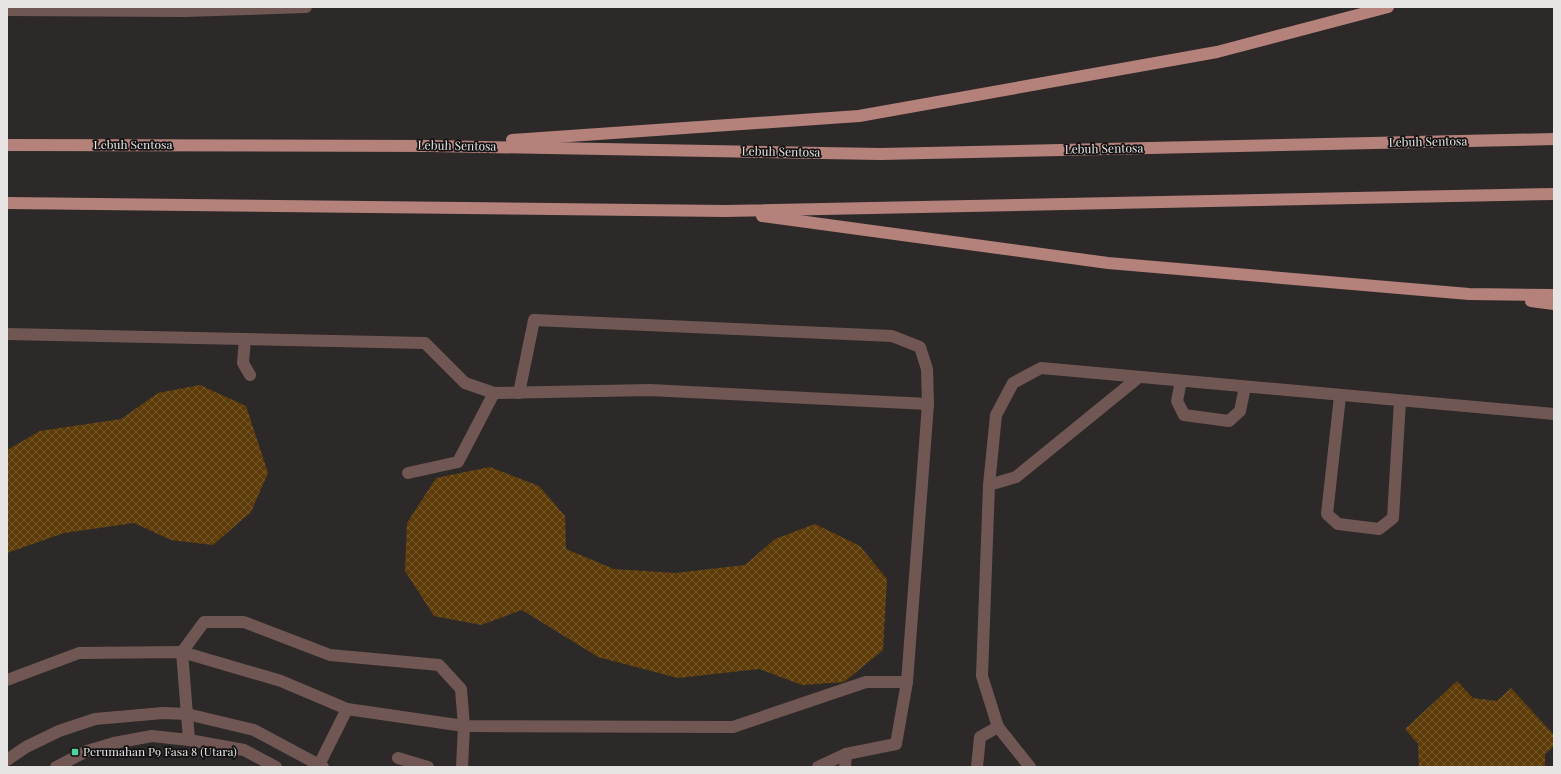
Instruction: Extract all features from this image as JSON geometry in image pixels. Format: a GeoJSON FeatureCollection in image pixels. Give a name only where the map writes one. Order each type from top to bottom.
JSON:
{"type":"FeatureCollection","features":[{"type":"Feature","properties":{"kind":"main road"},"geometry":{"type":"LineString","coordinates":[[432,146],[859,116],[1217,52],[1388,7]]}},
{"type":"Feature","properties":{"kind":"main road","name":"Lebuh Sentosa"},"geometry":{"type":"LineString","coordinates":[[7,145],[432,146],[881,154],[1554,139]]}},
{"type":"Feature","properties":{"kind":"main road"},"geometry":{"type":"LineString","coordinates":[[7,203],[725,211],[1554,194]]}},
{"type":"Feature","properties":{"kind":"main road"},"geometry":{"type":"LineString","coordinates":[[725,211],[1108,263],[1469,294],[1554,304]]}},
{"type":"Feature","properties":{"kind":"main road"},"geometry":{"type":"LineString","coordinates":[[1469,294],[1554,295]]}},
{"type":"Feature","properties":{"kind":"street"},"geometry":{"type":"LineString","coordinates":[[7,10],[306,7]]}},
{"type":"Feature","properties":{"kind":"street"},"geometry":{"type":"LineString","coordinates":[[519,392],[534,320],[892,336],[920,347],[927,369],[928,404],[907,682],[896,744],[846,754],[818,767]]}},
{"type":"Feature","properties":{"kind":"street"},"geometry":{"type":"LineString","coordinates":[[7,334],[425,343],[465,383],[494,393],[650,390],[928,404]]}},
{"type":"Feature","properties":{"kind":"street"},"geometry":{"type":"LineString","coordinates":[[244,339],[243,363],[250,375]]}},
{"type":"Feature","properties":{"kind":"street"},"geometry":{"type":"LineString","coordinates":[[1029,767],[998,728],[982,676],[989,485],[996,415],[1013,383],[1041,368],[1554,414]]}},
{"type":"Feature","properties":{"kind":"street"},"geometry":{"type":"LineString","coordinates":[[989,485],[1016,477],[1139,377]]}},
{"type":"Feature","properties":{"kind":"street"},"geometry":{"type":"LineString","coordinates":[[1181,381],[1177,401],[1184,415],[1229,420],[1240,411],[1244,387]]}},
{"type":"Feature","properties":{"kind":"street"},"geometry":{"type":"LineString","coordinates":[[408,473],[458,462],[494,393]]}},
{"type":"Feature","properties":{"kind":"street"},"geometry":{"type":"LineString","coordinates":[[1340,396],[1328,514],[1338,524],[1379,529],[1393,518],[1400,401]]}},
{"type":"Feature","properties":{"kind":"street"},"geometry":{"type":"LineString","coordinates":[[189,740],[182,652],[204,622],[244,622],[330,655],[439,665],[461,688],[464,726],[462,767]]}},
{"type":"Feature","properties":{"kind":"street"},"geometry":{"type":"LineString","coordinates":[[7,680],[79,653],[182,652],[281,681],[347,709],[464,726],[733,727],[866,682],[907,682]]}},
{"type":"Feature","properties":{"kind":"street"},"geometry":{"type":"LineString","coordinates":[[7,760],[26,747],[59,731],[95,719],[163,713],[187,714],[254,730],[320,766],[347,709]]}},
{"type":"Feature","properties":{"kind":"street"},"geometry":{"type":"LineString","coordinates":[[977,767],[980,737],[998,728]]}},
{"type":"Feature","properties":{"kind":"street"},"geometry":{"type":"LineString","coordinates":[[56,767],[87,751],[114,743],[152,736],[189,740],[244,750],[276,767]]}},
{"type":"Feature","properties":{"kind":"street"},"geometry":{"type":"LineString","coordinates":[[846,754],[846,767]]}},
{"type":"Feature","properties":{"kind":"street"},"geometry":{"type":"LineString","coordinates":[[398,758],[428,767]]}},
{"type":"Feature","properties":{"kind":"building"},"geometry":{"type":"Polygon","coordinates":[[[200,385],[246,406],[268,473],[251,512],[213,545],[171,540],[134,523],[64,533],[7,553],[7,450],[40,431],[121,419],[158,393],[200,385]]]}},
{"type":"Feature","properties":{"kind":"building"},"geometry":{"type":"Polygon","coordinates":[[[490,467],[539,486],[565,516],[566,549],[614,569],[675,573],[745,565],[775,539],[815,524],[860,546],[887,579],[883,650],[844,682],[802,685],[759,669],[678,678],[598,657],[522,610],[481,625],[434,616],[405,571],[407,523],[436,478],[490,467]]]}},
{"type":"Feature","properties":{"kind":"building"},"geometry":{"type":"Polygon","coordinates":[[[1457,681],[1473,698],[1497,701],[1511,688],[1554,735],[1554,746],[1545,754],[1545,767],[1419,767],[1418,744],[1405,729],[1457,681]]]}},
{"type":"Feature","properties":{"kind":"place","name":"Perumahan P9 Fasa 8 (Utara)"},"geometry":{"type":"Point","coordinates":[75,752]}}]}
